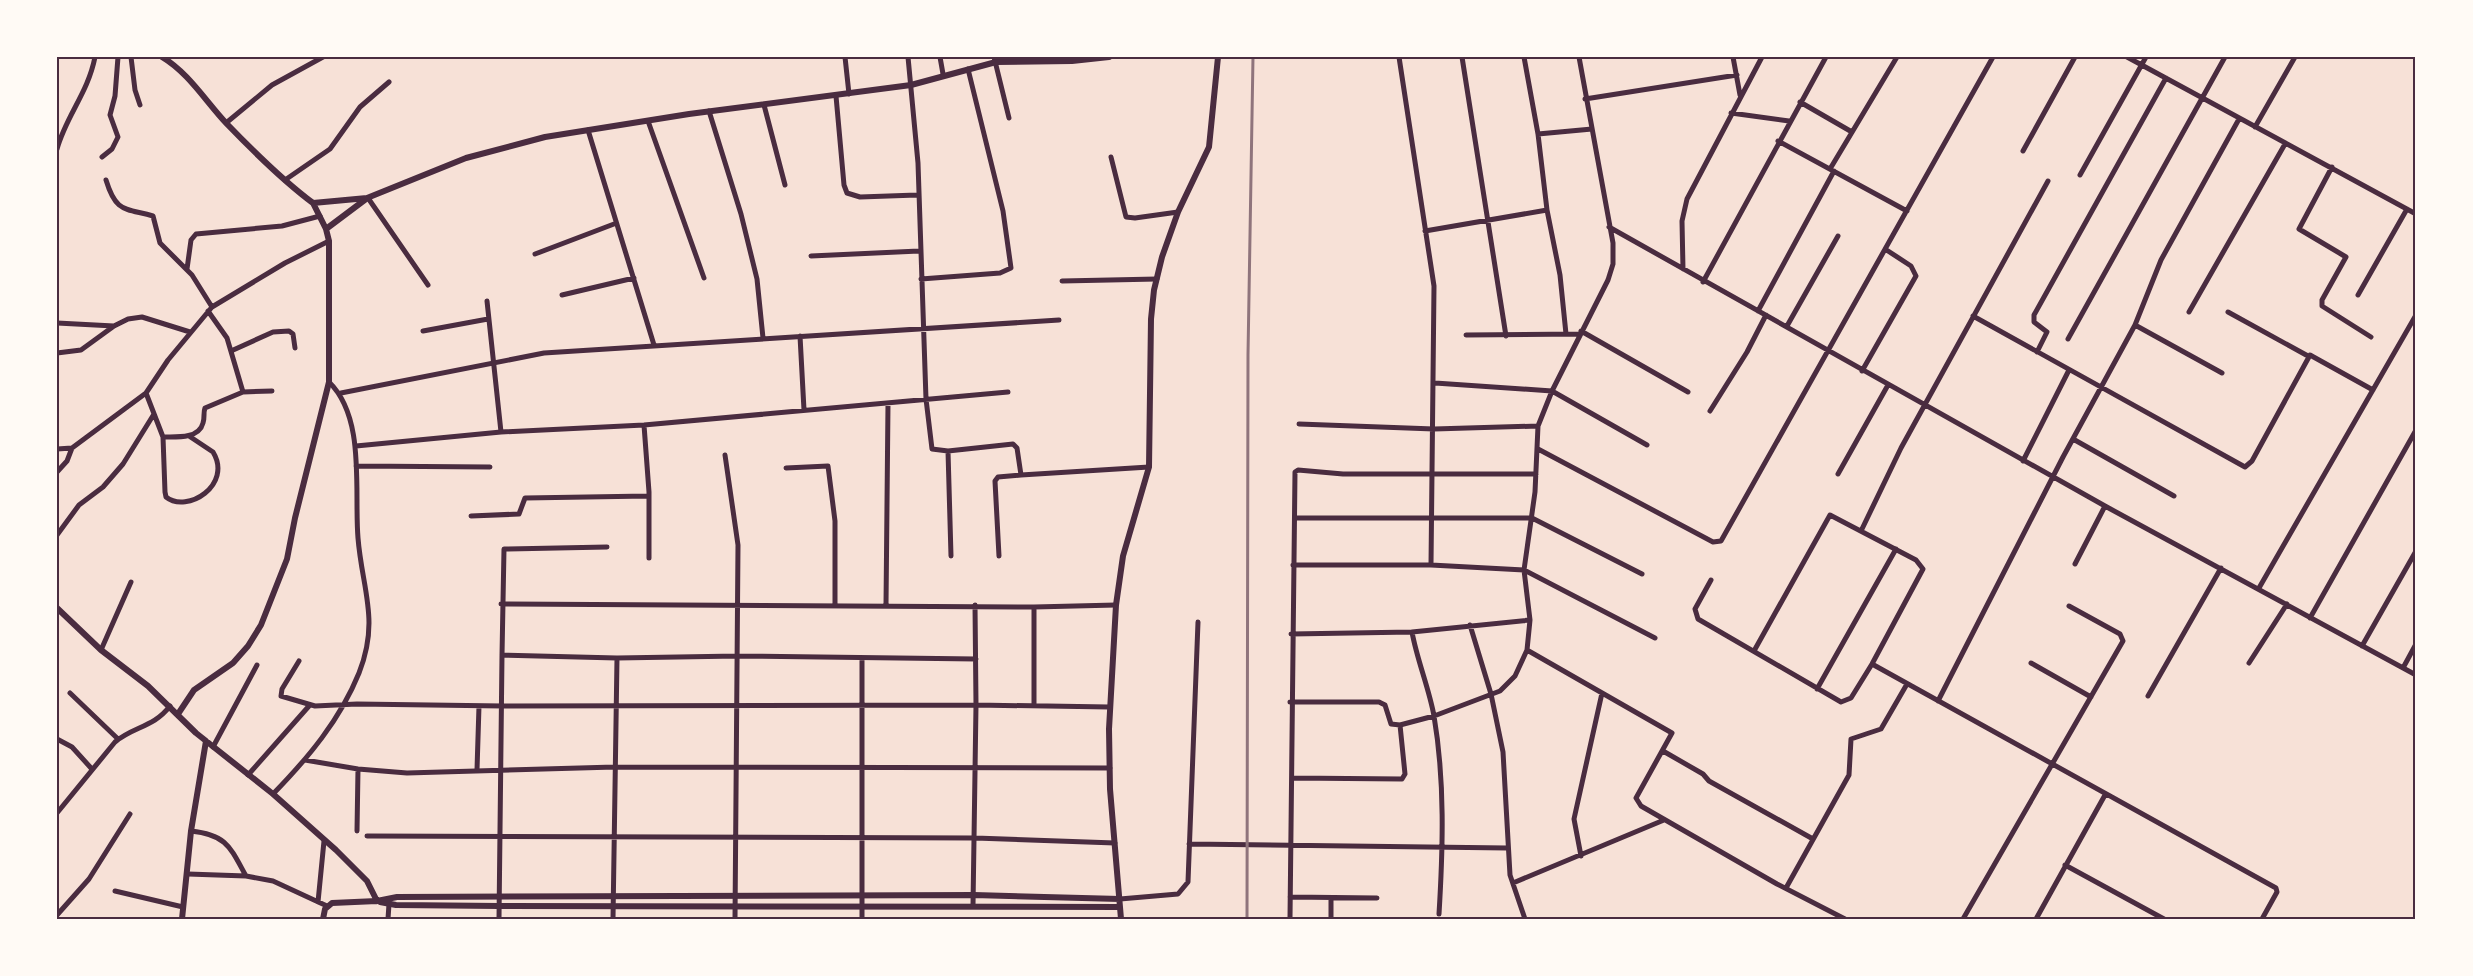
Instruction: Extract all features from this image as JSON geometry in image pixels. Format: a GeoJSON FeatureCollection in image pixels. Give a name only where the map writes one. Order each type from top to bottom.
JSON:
{"type":"FeatureCollection","features":[{"type":"Feature","properties":{"kind":"street"},"geometry":{"type":"LineString","coordinates":[[57,149],[61,134],[83,97],[95,57]]}},
{"type":"Feature","properties":{"kind":"street"},"geometry":{"type":"LineString","coordinates":[[102,157],[112,149],[118,137],[110,115],[115,96],[118,57]]}},
{"type":"Feature","properties":{"kind":"street"},"geometry":{"type":"LineString","coordinates":[[131,57],[135,90],[140,105]]}},
{"type":"Feature","properties":{"kind":"street"},"geometry":{"type":"LineString","coordinates":[[162,57],[187,78],[226,123],[285,180],[313,203],[326,229],[329,241],[329,382],[295,518],[288,559],[265,616],[248,646],[233,663],[194,690],[178,714]]}},
{"type":"Feature","properties":{"kind":"street"},"geometry":{"type":"LineString","coordinates":[[226,123],[272,86],[322,57]]}},
{"type":"Feature","properties":{"kind":"street"},"geometry":{"type":"LineString","coordinates":[[844,57],[849,94]]}},
{"type":"Feature","properties":{"kind":"street"},"geometry":{"type":"LineString","coordinates":[[908,57],[918,164],[919,251],[930,446],[934,450],[948,451],[1012,444],[1017,448],[1021,475]]}},
{"type":"Feature","properties":{"kind":"street"},"geometry":{"type":"LineString","coordinates":[[940,57],[943,74]]}},
{"type":"Feature","properties":{"kind":"street"},"geometry":{"type":"LineString","coordinates":[[326,229],[367,198],[466,158],[544,137],[710,111],[911,85],[995,59],[1109,57]]}},
{"type":"Feature","properties":{"kind":"street"},"geometry":{"type":"LineString","coordinates":[[1121,919],[1110,768],[1109,707],[1116,605],[1124,556],[1149,467],[1151,319],[1157,279],[1178,212],[1209,147],[1218,57]]}},
{"type":"Feature","properties":{"kind":"street"},"geometry":{"type":"LineString","coordinates":[[1399,57],[1434,286],[1431,565]]}},
{"type":"Feature","properties":{"kind":"street"},"geometry":{"type":"LineString","coordinates":[[1462,57],[1506,336]]}},
{"type":"Feature","properties":{"kind":"street"},"geometry":{"type":"LineString","coordinates":[[1524,57],[1538,134],[1547,210],[1560,275],[1566,334]]}},
{"type":"Feature","properties":{"kind":"street"},"geometry":{"type":"LineString","coordinates":[[1290,702],[1378,702],[1385,705],[1391,724],[1400,725],[1434,716],[1505,688],[1512,680],[1527,650],[1530,620],[1524,570],[1532,518],[1538,426],[1552,391],[1611,272],[1614,255],[1579,57]]}},
{"type":"Feature","properties":{"kind":"street"},"geometry":{"type":"LineString","coordinates":[[1733,57],[1740,95]]}},
{"type":"Feature","properties":{"kind":"street"},"geometry":{"type":"LineString","coordinates":[[1683,269],[1682,220],[1687,199],[1762,57]]}},
{"type":"Feature","properties":{"kind":"street"},"geometry":{"type":"LineString","coordinates":[[1703,282],[1778,141],[1826,57]]}},
{"type":"Feature","properties":{"kind":"street"},"geometry":{"type":"LineString","coordinates":[[1758,311],[1852,132],[1897,57]]}},
{"type":"Feature","properties":{"kind":"street"},"geometry":{"type":"LineString","coordinates":[[1538,448],[1719,542],[1993,57]]}},
{"type":"Feature","properties":{"kind":"street"},"geometry":{"type":"LineString","coordinates":[[2022,151],[2075,57]]}},
{"type":"Feature","properties":{"kind":"street"},"geometry":{"type":"LineString","coordinates":[[2127,57],[2416,214]]}},
{"type":"Feature","properties":{"kind":"street"},"geometry":{"type":"LineString","coordinates":[[2080,175],[2146,57]]}},
{"type":"Feature","properties":{"kind":"street"},"geometry":{"type":"LineString","coordinates":[[2068,339],[2225,57]]}},
{"type":"Feature","properties":{"kind":"street"},"geometry":{"type":"LineString","coordinates":[[2255,127],[2295,57]]}},
{"type":"Feature","properties":{"kind":"street"},"geometry":{"type":"LineString","coordinates":[[995,59],[1009,118]]}},
{"type":"Feature","properties":{"kind":"street"},"geometry":{"type":"LineString","coordinates":[[921,279],[1000,273],[1011,268],[1003,211],[968,69]]}},
{"type":"Feature","properties":{"kind":"street"},"geometry":{"type":"LineString","coordinates":[[1585,99],[1737,75]]}},
{"type":"Feature","properties":{"kind":"street"},"geometry":{"type":"LineString","coordinates":[[2037,352],[2047,332],[2034,322],[2034,315],[2166,78]]}},
{"type":"Feature","properties":{"kind":"street"},"geometry":{"type":"LineString","coordinates":[[285,180],[330,149],[360,107],[389,82]]}},
{"type":"Feature","properties":{"kind":"street"},"geometry":{"type":"LineString","coordinates":[[836,96],[844,184],[848,193],[860,198],[917,195]]}},
{"type":"Feature","properties":{"kind":"street"},"geometry":{"type":"LineString","coordinates":[[1800,102],[1852,132]]}},
{"type":"Feature","properties":{"kind":"street"},"geometry":{"type":"LineString","coordinates":[[764,105],[785,185]]}},
{"type":"Feature","properties":{"kind":"street"},"geometry":{"type":"LineString","coordinates":[[710,111],[741,214],[757,279],[763,338]]}},
{"type":"Feature","properties":{"kind":"street"},"geometry":{"type":"LineString","coordinates":[[1731,113],[1789,121]]}},
{"type":"Feature","properties":{"kind":"street"},"geometry":{"type":"LineString","coordinates":[[1938,701],[2053,477],[2135,325],[2161,260],[2239,119]]}},
{"type":"Feature","properties":{"kind":"street"},"geometry":{"type":"LineString","coordinates":[[648,121],[704,278]]}},
{"type":"Feature","properties":{"kind":"street"},"geometry":{"type":"LineString","coordinates":[[1538,134],[1592,129]]}},
{"type":"Feature","properties":{"kind":"street"},"geometry":{"type":"LineString","coordinates":[[588,130],[614,224],[634,278],[654,345]]}},
{"type":"Feature","properties":{"kind":"street"},"geometry":{"type":"LineString","coordinates":[[1778,141],[1907,211]]}},
{"type":"Feature","properties":{"kind":"street"},"geometry":{"type":"LineString","coordinates":[[2189,312],[2285,144]]}},
{"type":"Feature","properties":{"kind":"street"},"geometry":{"type":"LineString","coordinates":[[1111,157],[1126,217],[1135,218],[1178,212]]}},
{"type":"Feature","properties":{"kind":"street"},"geometry":{"type":"LineString","coordinates":[[2332,167],[2300,230],[2346,257],[2322,300],[2322,306],[2371,337]]}},
{"type":"Feature","properties":{"kind":"street"},"geometry":{"type":"LineString","coordinates":[[106,180],[112,198],[122,208],[132,213],[153,216],[160,243],[187,269],[225,334],[243,393]]}},
{"type":"Feature","properties":{"kind":"street"},"geometry":{"type":"LineString","coordinates":[[1862,529],[1973,316],[2048,181]]}},
{"type":"Feature","properties":{"kind":"street"},"geometry":{"type":"LineString","coordinates":[[313,203],[367,198]]}},
{"type":"Feature","properties":{"kind":"street"},"geometry":{"type":"LineString","coordinates":[[367,198],[428,285]]}},
{"type":"Feature","properties":{"kind":"street"},"geometry":{"type":"LineString","coordinates":[[2358,295],[2407,209]]}},
{"type":"Feature","properties":{"kind":"street"},"geometry":{"type":"LineString","coordinates":[[1425,231],[1547,210]]}},
{"type":"Feature","properties":{"kind":"street"},"geometry":{"type":"LineString","coordinates":[[187,269],[191,240],[196,234],[282,226],[320,216]]}},
{"type":"Feature","properties":{"kind":"street"},"geometry":{"type":"LineString","coordinates":[[535,255],[614,224]]}},
{"type":"Feature","properties":{"kind":"street"},"geometry":{"type":"LineString","coordinates":[[1609,227],[1703,282],[1787,326],[1862,371],[2105,506],[2416,675]]}},
{"type":"Feature","properties":{"kind":"street"},"geometry":{"type":"LineString","coordinates":[[1787,326],[1838,236]]}},
{"type":"Feature","properties":{"kind":"street"},"geometry":{"type":"LineString","coordinates":[[57,472],[67,461],[72,448],[146,393],[190,332],[210,309],[285,263],[329,241]]}},
{"type":"Feature","properties":{"kind":"street"},"geometry":{"type":"LineString","coordinates":[[1862,371],[1916,273],[1911,266],[1885,249]]}},
{"type":"Feature","properties":{"kind":"street"},"geometry":{"type":"LineString","coordinates":[[811,256],[919,251]]}},
{"type":"Feature","properties":{"kind":"street"},"geometry":{"type":"LineString","coordinates":[[562,295],[634,278]]}},
{"type":"Feature","properties":{"kind":"street"},"geometry":{"type":"LineString","coordinates":[[1062,281],[1157,279]]}},
{"type":"Feature","properties":{"kind":"street"},"geometry":{"type":"LineString","coordinates":[[487,301],[501,432]]}},
{"type":"Feature","properties":{"kind":"street"},"geometry":{"type":"LineString","coordinates":[[2228,312],[2308,356],[2312,355],[2373,390]]}},
{"type":"Feature","properties":{"kind":"street"},"geometry":{"type":"LineString","coordinates":[[1710,411],[1747,352],[1766,315]]}},
{"type":"Feature","properties":{"kind":"street"},"geometry":{"type":"LineString","coordinates":[[2259,588],[2416,315]]}},
{"type":"Feature","properties":{"kind":"street"},"geometry":{"type":"LineString","coordinates":[[1973,316],[2101,389],[2246,466],[2308,356]]}},
{"type":"Feature","properties":{"kind":"street"},"geometry":{"type":"LineString","coordinates":[[57,353],[81,350],[114,327],[128,320],[142,317],[190,332]]}},
{"type":"Feature","properties":{"kind":"street"},"geometry":{"type":"LineString","coordinates":[[423,331],[488,319]]}},
{"type":"Feature","properties":{"kind":"street"},"geometry":{"type":"LineString","coordinates":[[341,393],[544,353],[1059,320]]}},
{"type":"Feature","properties":{"kind":"street"},"geometry":{"type":"LineString","coordinates":[[57,322],[114,327]]}},
{"type":"Feature","properties":{"kind":"street"},"geometry":{"type":"LineString","coordinates":[[2135,325],[2222,373]]}},
{"type":"Feature","properties":{"kind":"street"},"geometry":{"type":"LineString","coordinates":[[231,351],[273,332],[289,331],[293,334],[295,348]]}},
{"type":"Feature","properties":{"kind":"street"},"geometry":{"type":"LineString","coordinates":[[1466,335],[1506,336],[1581,332],[1688,392]]}},
{"type":"Feature","properties":{"kind":"street"},"geometry":{"type":"LineString","coordinates":[[800,336],[804,410]]}},
{"type":"Feature","properties":{"kind":"street"},"geometry":{"type":"LineString","coordinates":[[2023,460],[2069,370]]}},
{"type":"Feature","properties":{"kind":"street"},"geometry":{"type":"LineString","coordinates":[[273,794],[321,741],[343,704],[359,672],[369,627],[370,609],[358,537],[356,446],[341,393],[329,382]]}},
{"type":"Feature","properties":{"kind":"street"},"geometry":{"type":"LineString","coordinates":[[1434,383],[1552,391],[1647,445]]}},
{"type":"Feature","properties":{"kind":"street"},"geometry":{"type":"LineString","coordinates":[[1838,474],[1888,385]]}},
{"type":"Feature","properties":{"kind":"street"},"geometry":{"type":"LineString","coordinates":[[163,437],[189,436],[202,427],[205,408],[243,393],[272,392]]}},
{"type":"Feature","properties":{"kind":"street"},"geometry":{"type":"LineString","coordinates":[[356,446],[501,432],[644,425],[1008,392]]}},
{"type":"Feature","properties":{"kind":"street"},"geometry":{"type":"LineString","coordinates":[[146,393],[163,437],[166,498],[178,502],[195,498],[209,490],[215,485],[219,474],[213,452],[189,436]]}},
{"type":"Feature","properties":{"kind":"street"},"geometry":{"type":"LineString","coordinates":[[886,606],[888,404]]}},
{"type":"Feature","properties":{"kind":"street"},"geometry":{"type":"LineString","coordinates":[[57,535],[79,505],[103,487],[123,464],[154,414]]}},
{"type":"Feature","properties":{"kind":"street"},"geometry":{"type":"LineString","coordinates":[[1299,424],[1434,429],[1538,426]]}},
{"type":"Feature","properties":{"kind":"street"},"geometry":{"type":"LineString","coordinates":[[644,425],[649,558]]}},
{"type":"Feature","properties":{"kind":"street"},"geometry":{"type":"LineString","coordinates":[[2310,618],[2416,430]]}},
{"type":"Feature","properties":{"kind":"street"},"geometry":{"type":"LineString","coordinates":[[2073,439],[2174,496]]}},
{"type":"Feature","properties":{"kind":"street"},"geometry":{"type":"LineString","coordinates":[[57,449],[72,448]]}},
{"type":"Feature","properties":{"kind":"street"},"geometry":{"type":"LineString","coordinates":[[948,451],[951,556]]}},
{"type":"Feature","properties":{"kind":"street"},"geometry":{"type":"LineString","coordinates":[[725,455],[738,546],[735,919]]}},
{"type":"Feature","properties":{"kind":"street"},"geometry":{"type":"LineString","coordinates":[[356,466],[490,467]]}},
{"type":"Feature","properties":{"kind":"street"},"geometry":{"type":"LineString","coordinates":[[786,468],[828,466],[835,520],[835,605]]}},
{"type":"Feature","properties":{"kind":"street"},"geometry":{"type":"LineString","coordinates":[[999,556],[995,481],[999,477],[1149,467]]}},
{"type":"Feature","properties":{"kind":"street"},"geometry":{"type":"LineString","coordinates":[[1290,919],[1292,778],[1290,702],[1295,518],[1293,495],[1297,470],[1343,474],[1536,474]]}},
{"type":"Feature","properties":{"kind":"street"},"geometry":{"type":"LineString","coordinates":[[471,516],[516,515],[520,512],[525,498],[648,496]]}},
{"type":"Feature","properties":{"kind":"street"},"geometry":{"type":"LineString","coordinates":[[2075,564],[2105,506]]}},
{"type":"Feature","properties":{"kind":"street"},"geometry":{"type":"LineString","coordinates":[[1711,580],[1695,609],[1695,616],[1817,689],[1841,702],[1848,700],[1872,664],[1923,572],[1918,561],[1862,529],[1830,515],[1754,651]]}},
{"type":"Feature","properties":{"kind":"street"},"geometry":{"type":"LineString","coordinates":[[1295,518],[1532,518],[1642,574]]}},
{"type":"Feature","properties":{"kind":"street"},"geometry":{"type":"LineString","coordinates":[[499,919],[500,769],[503,706],[501,604],[505,548],[607,547]]}},
{"type":"Feature","properties":{"kind":"street"},"geometry":{"type":"LineString","coordinates":[[1817,689],[1896,549]]}},
{"type":"Feature","properties":{"kind":"street"},"geometry":{"type":"LineString","coordinates":[[2362,646],[2416,551]]}},
{"type":"Feature","properties":{"kind":"street"},"geometry":{"type":"LineString","coordinates":[[1293,565],[1431,565],[1524,570],[1655,638]]}},
{"type":"Feature","properties":{"kind":"street"},"geometry":{"type":"LineString","coordinates":[[2148,696],[2221,568]]}},
{"type":"Feature","properties":{"kind":"street"},"geometry":{"type":"LineString","coordinates":[[101,650],[131,582]]}},
{"type":"Feature","properties":{"kind":"street"},"geometry":{"type":"LineString","coordinates":[[501,604],[1034,607],[1116,605]]}},
{"type":"Feature","properties":{"kind":"street"},"geometry":{"type":"LineString","coordinates":[[2249,663],[2287,604]]}},
{"type":"Feature","properties":{"kind":"street"},"geometry":{"type":"LineString","coordinates":[[973,906],[975,605]]}},
{"type":"Feature","properties":{"kind":"street"},"geometry":{"type":"LineString","coordinates":[[1963,919],[2124,639],[2120,634],[2069,606]]}},
{"type":"Feature","properties":{"kind":"street"},"geometry":{"type":"LineString","coordinates":[[1034,607],[1034,705]]}},
{"type":"Feature","properties":{"kind":"street"},"geometry":{"type":"LineString","coordinates":[[57,608],[101,650],[148,686],[206,741],[273,794],[367,881],[377,901],[389,904],[499,906],[1120,907]]}},
{"type":"Feature","properties":{"kind":"street"},"geometry":{"type":"LineString","coordinates":[[1291,634],[1412,632],[1530,620]]}},
{"type":"Feature","properties":{"kind":"street"},"geometry":{"type":"LineString","coordinates":[[188,874],[246,876],[284,885],[327,906],[339,902],[377,901],[397,897],[974,895],[1120,899],[1172,896],[1183,891],[1188,882],[1198,622]]}},
{"type":"Feature","properties":{"kind":"street"},"geometry":{"type":"LineString","coordinates":[[1470,625],[1491,694],[1505,771],[1507,848],[1513,883],[1525,919]]}},
{"type":"Feature","properties":{"kind":"street"},"geometry":{"type":"LineString","coordinates":[[1412,632],[1434,716],[1441,775],[1443,848],[1440,914]]}},
{"type":"Feature","properties":{"kind":"street"},"geometry":{"type":"LineString","coordinates":[[2403,668],[2416,644]]}},
{"type":"Feature","properties":{"kind":"street"},"geometry":{"type":"LineString","coordinates":[[1527,650],[1671,733],[1636,800],[1641,806],[1845,919]]}},
{"type":"Feature","properties":{"kind":"street"},"geometry":{"type":"LineString","coordinates":[[502,656],[976,659]]}},
{"type":"Feature","properties":{"kind":"street"},"geometry":{"type":"LineString","coordinates":[[613,919],[616,658]]}},
{"type":"Feature","properties":{"kind":"street"},"geometry":{"type":"LineString","coordinates":[[862,658],[862,919]]}},
{"type":"Feature","properties":{"kind":"street"},"geometry":{"type":"LineString","coordinates":[[299,661],[282,689],[281,696],[309,706],[343,704],[615,707],[1034,705],[1109,707]]}},
{"type":"Feature","properties":{"kind":"street"},"geometry":{"type":"LineString","coordinates":[[2031,663],[2091,697]]}},
{"type":"Feature","properties":{"kind":"street"},"geometry":{"type":"LineString","coordinates":[[1872,664],[2052,762],[2105,795],[2277,888],[2262,919]]}},
{"type":"Feature","properties":{"kind":"street"},"geometry":{"type":"LineString","coordinates":[[213,747],[257,665]]}},
{"type":"Feature","properties":{"kind":"street"},"geometry":{"type":"LineString","coordinates":[[1786,888],[1849,775],[1851,738],[1855,735],[1879,731],[1907,684]]}},
{"type":"Feature","properties":{"kind":"street"},"geometry":{"type":"LineString","coordinates":[[70,693],[118,740]]}},
{"type":"Feature","properties":{"kind":"street"},"geometry":{"type":"LineString","coordinates":[[1581,856],[1574,819],[1602,693]]}},
{"type":"Feature","properties":{"kind":"street"},"geometry":{"type":"LineString","coordinates":[[57,813],[91,768],[124,734],[152,724],[170,706]]}},
{"type":"Feature","properties":{"kind":"street"},"geometry":{"type":"LineString","coordinates":[[248,775],[309,706]]}},
{"type":"Feature","properties":{"kind":"street"},"geometry":{"type":"LineString","coordinates":[[477,770],[479,706]]}},
{"type":"Feature","properties":{"kind":"street"},"geometry":{"type":"LineString","coordinates":[[1292,778],[1402,779],[1405,774],[1400,725]]}},
{"type":"Feature","properties":{"kind":"street"},"geometry":{"type":"LineString","coordinates":[[57,739],[72,747],[91,768]]}},
{"type":"Feature","properties":{"kind":"street"},"geometry":{"type":"LineString","coordinates":[[182,919],[191,831],[206,741]]}},
{"type":"Feature","properties":{"kind":"street"},"geometry":{"type":"LineString","coordinates":[[1663,751],[1702,774],[1709,781],[1813,839]]}},
{"type":"Feature","properties":{"kind":"street"},"geometry":{"type":"LineString","coordinates":[[305,760],[358,770],[406,773],[615,767],[1110,768]]}},
{"type":"Feature","properties":{"kind":"street"},"geometry":{"type":"LineString","coordinates":[[357,831],[358,770]]}},
{"type":"Feature","properties":{"kind":"street"},"geometry":{"type":"LineString","coordinates":[[2036,919],[2105,795]]}},
{"type":"Feature","properties":{"kind":"street"},"geometry":{"type":"LineString","coordinates":[[57,915],[84,885],[130,814]]}},
{"type":"Feature","properties":{"kind":"street"},"geometry":{"type":"LineString","coordinates":[[1513,883],[1664,820]]}},
{"type":"Feature","properties":{"kind":"street"},"geometry":{"type":"LineString","coordinates":[[191,831],[212,834],[224,841],[246,876]]}},
{"type":"Feature","properties":{"kind":"street"},"geometry":{"type":"LineString","coordinates":[[367,836],[975,838],[1115,843]]}},
{"type":"Feature","properties":{"kind":"street"},"geometry":{"type":"LineString","coordinates":[[318,902],[324,841]]}},
{"type":"Feature","properties":{"kind":"street"},"geometry":{"type":"LineString","coordinates":[[1189,844],[1507,848]]}},
{"type":"Feature","properties":{"kind":"street"},"geometry":{"type":"LineString","coordinates":[[2065,865],[2163,919]]}},
{"type":"Feature","properties":{"kind":"street"},"geometry":{"type":"LineString","coordinates":[[115,891],[183,907]]}},
{"type":"Feature","properties":{"kind":"street"},"geometry":{"type":"LineString","coordinates":[[1290,897],[1377,898]]}},
{"type":"Feature","properties":{"kind":"street"},"geometry":{"type":"LineString","coordinates":[[1331,919],[1332,898]]}},
{"type":"Feature","properties":{"kind":"street"},"geometry":{"type":"LineString","coordinates":[[388,919],[389,904]]}},
{"type":"Feature","properties":{"kind":"street"},"geometry":{"type":"LineString","coordinates":[[323,919],[327,906]]}},
{"type":"Feature","properties":{"kind":"railway"},"geometry":{"type":"LineString","coordinates":[[1247,919],[1248,355],[1253,57]]}}]}
